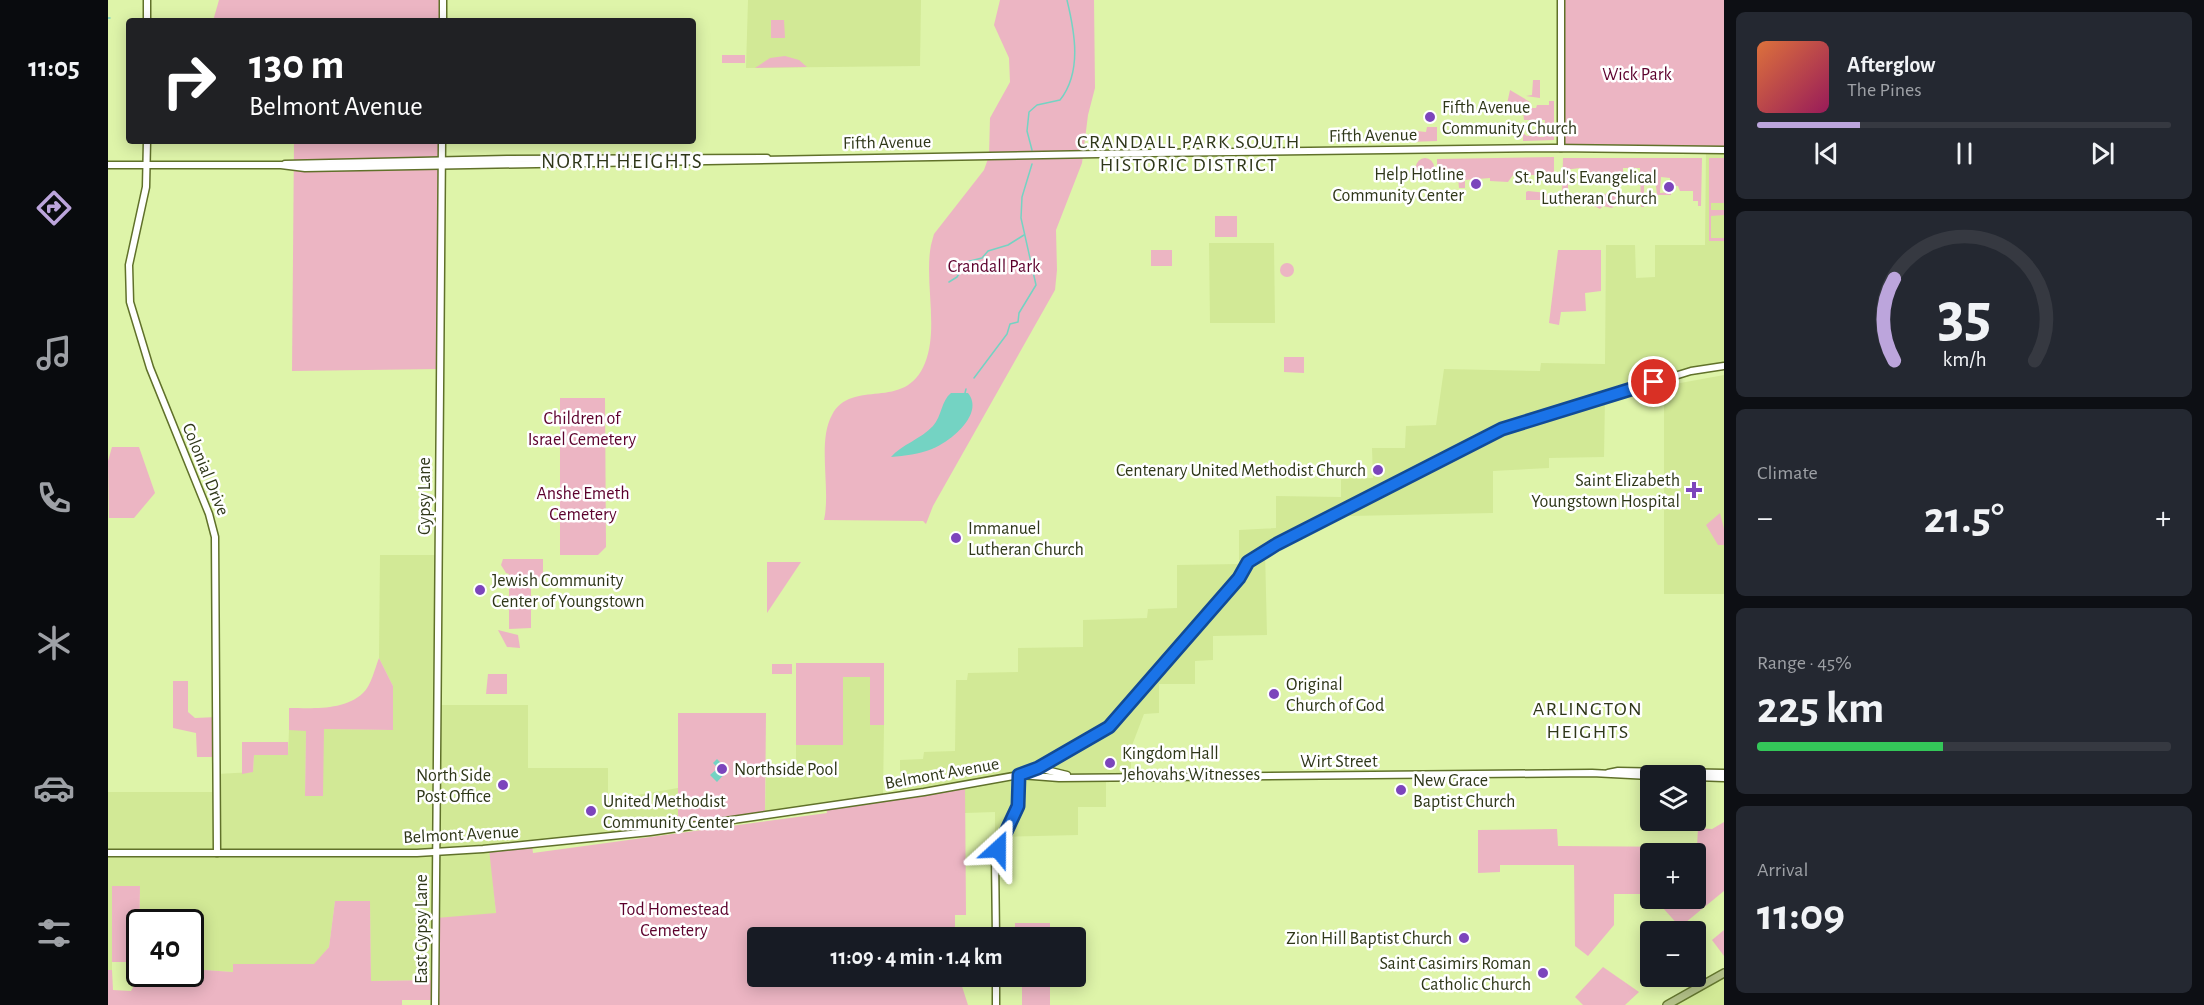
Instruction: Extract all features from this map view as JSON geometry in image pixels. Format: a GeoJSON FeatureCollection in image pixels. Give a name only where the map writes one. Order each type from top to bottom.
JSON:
{"type":"FeatureCollection","features":[{"type":"Feature","properties":{"kind":"main road"},"geometry":{"type":"LineString","coordinates":[[1667,1005],[1724,973]]}},
{"type":"Feature","properties":{"kind":"street"},"geometry":{"type":"LineString","coordinates":[[147,0],[147,18]]}},
{"type":"Feature","properties":{"kind":"street"},"geometry":{"type":"LineString","coordinates":[[443,0],[443,18]]}},
{"type":"Feature","properties":{"kind":"street"},"geometry":{"type":"LineString","coordinates":[[1561,0],[1561,148]]}},
{"type":"Feature","properties":{"kind":"street","name":"Colonial Drive"},"geometry":{"type":"LineString","coordinates":[[147,144],[143,206],[130,261],[128,289],[148,362],[209,514],[215,537],[217,853]]}},
{"type":"Feature","properties":{"kind":"street","name":"Gypsy Lane"},"geometry":{"type":"LineString","coordinates":[[436,852],[442,144]]}},
{"type":"Feature","properties":{"kind":"street","name":"Fifth Avenue"},"geometry":{"type":"LineString","coordinates":[[108,165],[281,165],[305,168],[442,163],[757,161],[1056,154],[1561,148],[1724,150]]}},
{"type":"Feature","properties":{"kind":"street","name":"Belmont Avenue"},"geometry":{"type":"LineString","coordinates":[[108,853],[436,852],[650,832],[924,792],[1019,775],[1038,768],[1109,727],[1239,578],[1248,562],[1265,550],[1502,429],[1690,371],[1724,366]]}},
{"type":"Feature","properties":{"kind":"street","name":"Wirt Street"},"geometry":{"type":"LineString","coordinates":[[1038,768],[1071,776]]}},
{"type":"Feature","properties":{"kind":"street","name":"Wirt Street"},"geometry":{"type":"LineString","coordinates":[[1019,775],[1059,778],[1071,776],[1608,773],[1618,771],[1724,773]]}},
{"type":"Feature","properties":{"kind":"street","name":"Wirt Street"},"geometry":{"type":"LineString","coordinates":[[1608,773],[1611,776],[1640,776]]}},
{"type":"Feature","properties":{"kind":"street"},"geometry":{"type":"LineString","coordinates":[[996,927],[995,857],[1001,837],[1018,806],[1019,775]]}},
{"type":"Feature","properties":{"kind":"street"},"geometry":{"type":"LineString","coordinates":[[1706,777],[1724,778]]}},
{"type":"Feature","properties":{"kind":"street","name":"East Gypsy Lane"},"geometry":{"type":"LineString","coordinates":[[435,1005],[436,852]]}},
{"type":"Feature","properties":{"kind":"street"},"geometry":{"type":"LineString","coordinates":[[996,987],[996,1005]]}},
{"type":"Feature","properties":{"kind":"shaded area"},"geometry":{"type":"Polygon","coordinates":[[[748,0],[921,0],[920,66],[746,68],[748,0]]]}},
{"type":"Feature","properties":{"kind":"shaded area"},"geometry":{"type":"Polygon","coordinates":[[[1706,150],[1724,150],[1724,366],[1705,369],[1605,398],[1604,457],[1549,458],[1549,468],[1493,471],[1493,513],[1350,516],[1341,511],[1265,550],[1267,635],[1213,636],[1213,660],[1195,661],[1195,684],[1159,684],[1159,713],[1144,714],[1131,748],[1131,777],[1106,777],[1106,807],[1078,807],[1078,835],[1001,837],[995,857],[995,812],[965,813],[965,785],[900,796],[900,760],[923,759],[924,752],[955,751],[956,680],[967,680],[968,673],[1018,672],[1018,648],[1083,647],[1083,620],[1147,618],[1148,609],[1177,608],[1177,565],[1239,564],[1239,530],[1276,528],[1276,496],[1341,497],[1341,479],[1373,478],[1372,448],[1405,448],[1406,426],[1436,425],[1444,369],[1540,371],[1541,363],[1605,364],[1606,245],[1635,245],[1636,278],[1655,277],[1655,245],[1705,245],[1706,150]]]}},
{"type":"Feature","properties":{"kind":"shaded area"},"geometry":{"type":"Polygon","coordinates":[[[1209,243],[1274,243],[1275,323],[1210,323],[1209,243]]]}},
{"type":"Feature","properties":{"kind":"shaded area","name":"Saint Elizabeth Youngstown Hospital"},"geometry":{"type":"Polygon","coordinates":[[[1724,375],[1724,594],[1664,594],[1664,386],[1724,375]]]}},
{"type":"Feature","properties":{"kind":"shaded area"},"geometry":{"type":"Polygon","coordinates":[[[380,555],[439,555],[437,705],[528,705],[528,768],[608,768],[608,800],[678,788],[678,829],[490,849],[496,914],[435,980],[371,981],[370,901],[335,901],[329,947],[315,964],[234,964],[233,972],[204,970],[204,909],[140,909],[140,886],[112,887],[112,970],[108,970],[108,792],[216,792],[217,774],[253,772],[254,755],[288,755],[289,730],[306,730],[305,796],[323,796],[323,729],[393,730],[393,686],[379,658],[380,555]]]}},
{"type":"Feature","properties":{"kind":"shaded area"},"geometry":{"type":"Polygon","coordinates":[[[843,677],[870,677],[870,725],[884,725],[883,798],[765,816],[766,776],[796,776],[796,745],[842,745],[843,677]]]}},
{"type":"Feature","properties":{"kind":"shaded area"},"geometry":{"type":"Polygon","coordinates":[[[1724,973],[1724,1005],[1667,1005],[1699,987],[1706,987],[1706,983],[1724,973]]]}},
{"type":"Feature","properties":{"kind":"green space"},"geometry":{"type":"Polygon","coordinates":[[[219,0],[443,0],[443,18],[214,18],[219,0]]]}},
{"type":"Feature","properties":{"kind":"green space","name":"Crandall Park"},"geometry":{"type":"Polygon","coordinates":[[[1000,0],[1094,0],[1095,88],[1088,115],[1082,163],[1056,230],[1055,290],[933,506],[926,524],[923,521],[824,520],[826,508],[825,438],[832,415],[841,404],[852,398],[905,387],[916,378],[925,363],[931,335],[929,259],[934,234],[984,170],[989,156],[990,118],[1010,82],[1009,58],[994,25],[1000,0]]]}},
{"type":"Feature","properties":{"kind":"green space","name":"Wick Park"},"geometry":{"type":"Polygon","coordinates":[[[1561,0],[1724,0],[1724,150],[1561,148],[1561,0]]]}},
{"type":"Feature","properties":{"kind":"green space"},"geometry":{"type":"Polygon","coordinates":[[[771,20],[784,20],[785,38],[771,38],[771,20]]]}},
{"type":"Feature","properties":{"kind":"green space"},"geometry":{"type":"Polygon","coordinates":[[[722,55],[745,55],[745,63],[722,63],[722,55]]]}},
{"type":"Feature","properties":{"kind":"green space"},"geometry":{"type":"Polygon","coordinates":[[[785,56],[799,60],[807,67],[755,68],[770,58],[785,56]]]}},
{"type":"Feature","properties":{"kind":"green space"},"geometry":{"type":"Polygon","coordinates":[[[1533,80],[1540,80],[1540,98],[1526,96],[1532,95],[1533,80]]]}},
{"type":"Feature","properties":{"kind":"green space"},"geometry":{"type":"Polygon","coordinates":[[[1510,90],[1530,102],[1527,105],[1507,104],[1510,90]]]}},
{"type":"Feature","properties":{"kind":"green space"},"geometry":{"type":"Polygon","coordinates":[[[1549,101],[1554,101],[1554,140],[1523,141],[1523,133],[1527,136],[1538,134],[1539,137],[1544,137],[1545,120],[1524,120],[1523,111],[1527,111],[1527,108],[1536,108],[1537,105],[1549,105],[1549,101]]]}},
{"type":"Feature","properties":{"kind":"green space"},"geometry":{"type":"Polygon","coordinates":[[[1427,127],[1437,127],[1437,141],[1407,142],[1407,130],[1426,132],[1427,127]]]}},
{"type":"Feature","properties":{"kind":"green space"},"geometry":{"type":"Polygon","coordinates":[[[294,144],[442,144],[440,369],[292,371],[294,144]]]}},
{"type":"Feature","properties":{"kind":"green space"},"geometry":{"type":"Polygon","coordinates":[[[1554,157],[1554,175],[1513,175],[1508,182],[1490,181],[1490,178],[1465,180],[1465,188],[1459,188],[1458,177],[1454,177],[1453,181],[1445,181],[1444,177],[1437,177],[1437,159],[1554,157]]]}},
{"type":"Feature","properties":{"kind":"green space"},"geometry":{"type":"Polygon","coordinates":[[[1425,158],[1431,161],[1434,167],[1431,173],[1425,176],[1419,173],[1416,167],[1419,161],[1425,158]]]}},
{"type":"Feature","properties":{"kind":"green space"},"geometry":{"type":"Polygon","coordinates":[[[1563,158],[1702,158],[1701,206],[1698,206],[1698,201],[1693,201],[1693,191],[1680,191],[1678,186],[1670,186],[1670,178],[1661,177],[1660,193],[1671,192],[1671,195],[1657,195],[1655,178],[1644,178],[1644,207],[1641,207],[1640,168],[1623,168],[1623,177],[1612,177],[1611,173],[1580,172],[1580,168],[1564,170],[1564,183],[1568,183],[1568,190],[1562,192],[1563,158]]]}},
{"type":"Feature","properties":{"kind":"green space"},"geometry":{"type":"Polygon","coordinates":[[[1709,158],[1724,158],[1724,203],[1711,203],[1711,210],[1724,210],[1724,215],[1711,216],[1711,238],[1724,238],[1724,241],[1709,241],[1709,158]]]}},
{"type":"Feature","properties":{"kind":"green space"},"geometry":{"type":"Polygon","coordinates":[[[1528,191],[1547,193],[1547,200],[1526,200],[1528,191]]]}},
{"type":"Feature","properties":{"kind":"green space"},"geometry":{"type":"Polygon","coordinates":[[[1614,192],[1618,197],[1617,203],[1612,208],[1603,206],[1600,209],[1585,201],[1590,194],[1602,196],[1614,192]]]}},
{"type":"Feature","properties":{"kind":"green space"},"geometry":{"type":"Polygon","coordinates":[[[1215,216],[1237,216],[1237,237],[1215,237],[1215,216]]]}},
{"type":"Feature","properties":{"kind":"green space"},"geometry":{"type":"Polygon","coordinates":[[[1151,250],[1172,250],[1172,266],[1151,266],[1151,250]]]}},
{"type":"Feature","properties":{"kind":"green space"},"geometry":{"type":"Polygon","coordinates":[[[1558,250],[1601,250],[1601,291],[1585,293],[1586,311],[1561,312],[1559,325],[1549,323],[1558,250]]]}},
{"type":"Feature","properties":{"kind":"green space"},"geometry":{"type":"Polygon","coordinates":[[[1284,263],[1290,263],[1294,270],[1290,277],[1284,277],[1280,273],[1280,267],[1284,263]]]}},
{"type":"Feature","properties":{"kind":"green space"},"geometry":{"type":"Polygon","coordinates":[[[1284,357],[1304,357],[1304,373],[1284,372],[1284,357]]]}},
{"type":"Feature","properties":{"kind":"green space","name":"Anshe Emeth Cemetery"},"geometry":{"type":"Polygon","coordinates":[[[560,398],[605,398],[606,547],[598,555],[560,555],[560,398]]]}},
{"type":"Feature","properties":{"kind":"green space"},"geometry":{"type":"Polygon","coordinates":[[[112,447],[139,447],[155,493],[134,518],[109,518],[108,461],[112,447]]]}},
{"type":"Feature","properties":{"kind":"green space"},"geometry":{"type":"Polygon","coordinates":[[[1720,513],[1724,529],[1724,545],[1718,545],[1706,525],[1720,513]]]}},
{"type":"Feature","properties":{"kind":"green space"},"geometry":{"type":"Polygon","coordinates":[[[503,559],[543,559],[543,579],[537,579],[537,584],[531,584],[531,628],[509,629],[509,574],[501,565],[503,559]]]}},
{"type":"Feature","properties":{"kind":"green space"},"geometry":{"type":"Polygon","coordinates":[[[767,562],[801,562],[767,613],[767,562]]]}},
{"type":"Feature","properties":{"kind":"green space"},"geometry":{"type":"Polygon","coordinates":[[[498,630],[518,635],[520,648],[507,647],[498,630]]]}},
{"type":"Feature","properties":{"kind":"green space"},"geometry":{"type":"Polygon","coordinates":[[[379,658],[393,686],[393,730],[324,729],[323,796],[305,796],[306,731],[289,730],[289,708],[337,706],[355,699],[368,686],[379,658]]]}},
{"type":"Feature","properties":{"kind":"green space"},"geometry":{"type":"Polygon","coordinates":[[[796,663],[884,663],[884,725],[870,725],[870,677],[843,677],[843,745],[796,745],[796,663]]]}},
{"type":"Feature","properties":{"kind":"green space"},"geometry":{"type":"Polygon","coordinates":[[[772,664],[792,664],[792,674],[772,674],[772,664]]]}},
{"type":"Feature","properties":{"kind":"green space"},"geometry":{"type":"Polygon","coordinates":[[[488,674],[507,674],[507,694],[486,694],[488,674]]]}},
{"type":"Feature","properties":{"kind":"green space"},"geometry":{"type":"Polygon","coordinates":[[[173,681],[188,681],[188,712],[195,718],[217,717],[217,757],[197,757],[196,733],[173,728],[173,681]]]}},
{"type":"Feature","properties":{"kind":"green space","name":"Northside Pool"},"geometry":{"type":"Polygon","coordinates":[[[678,713],[766,713],[765,816],[678,829],[678,713]]]}},
{"type":"Feature","properties":{"kind":"green space"},"geometry":{"type":"Polygon","coordinates":[[[242,742],[288,742],[288,755],[254,755],[253,772],[242,774],[242,742]]]}},
{"type":"Feature","properties":{"kind":"green space","name":"Tod Homestead Cemetery"},"geometry":{"type":"Polygon","coordinates":[[[965,784],[966,915],[955,915],[955,927],[747,927],[747,987],[962,987],[968,1005],[435,1005],[435,1000],[402,1000],[402,1005],[108,1005],[108,970],[112,970],[113,990],[131,991],[133,987],[204,987],[204,970],[233,972],[233,964],[314,964],[329,947],[335,901],[370,901],[371,981],[435,980],[436,918],[496,913],[489,849],[532,845],[533,853],[827,813],[826,807],[965,784]]]}},
{"type":"Feature","properties":{"kind":"green space"},"geometry":{"type":"Polygon","coordinates":[[[1724,822],[1724,891],[1706,906],[1706,843],[1697,843],[1698,831],[1712,829],[1724,822]]]}},
{"type":"Feature","properties":{"kind":"green space"},"geometry":{"type":"Polygon","coordinates":[[[1557,829],[1558,846],[1640,847],[1640,894],[1614,894],[1614,925],[1588,956],[1575,946],[1574,865],[1500,865],[1500,872],[1478,873],[1478,830],[1557,829]]]}},
{"type":"Feature","properties":{"kind":"green space"},"geometry":{"type":"Polygon","coordinates":[[[112,886],[140,886],[140,909],[126,909],[126,962],[112,962],[112,886]]]}},
{"type":"Feature","properties":{"kind":"green space"},"geometry":{"type":"Polygon","coordinates":[[[1664,909],[1702,909],[1687,921],[1675,921],[1664,909]]]}},
{"type":"Feature","properties":{"kind":"green space"},"geometry":{"type":"Polygon","coordinates":[[[1015,923],[1050,923],[1050,927],[1015,927],[1015,923]]]}},
{"type":"Feature","properties":{"kind":"green space"},"geometry":{"type":"Polygon","coordinates":[[[1724,930],[1724,956],[1712,940],[1724,930]]]}},
{"type":"Feature","properties":{"kind":"green space"},"geometry":{"type":"Polygon","coordinates":[[[1603,967],[1639,992],[1625,1005],[1583,1005],[1575,997],[1603,967]]]}},
{"type":"Feature","properties":{"kind":"green space"},"geometry":{"type":"Polygon","coordinates":[[[1022,987],[1050,987],[1050,1005],[1022,1005],[1022,987]]]}},
{"type":"Feature","properties":{"kind":"water"},"geometry":{"type":"Polygon","coordinates":[[[951,393],[968,393],[972,401],[969,418],[956,434],[932,449],[891,457],[933,426],[945,400],[951,393]]]}},
{"type":"Feature","properties":{"kind":"water"},"geometry":{"type":"Polygon","coordinates":[[[717,759],[728,770],[717,782],[710,775],[718,768],[713,763],[717,759]]]}},
{"type":"Feature","properties":{"kind":"waterway"},"geometry":{"type":"LineString","coordinates":[[1032,150],[1027,131],[1029,112],[1037,105],[1060,100],[1072,77],[1075,52],[1067,0]]}},
{"type":"Feature","properties":{"kind":"waterway"},"geometry":{"type":"LineString","coordinates":[[974,378],[1007,334],[1010,324],[1018,322],[1019,313],[1036,285],[1021,218],[1022,197],[1032,164]]}},
{"type":"Feature","properties":{"kind":"waterway"},"geometry":{"type":"LineString","coordinates":[[949,282],[957,277],[966,262],[982,258],[988,251],[1008,245],[1024,235]]}},
{"type":"Feature","properties":{"kind":"waterway"},"geometry":{"type":"LineString","coordinates":[[965,393],[966,389]]}},
{"type":"Feature","properties":{"kind":"place","name":"Fifth Avenue Community Church"},"geometry":{"type":"Point","coordinates":[1430,117]}},
{"type":"Feature","properties":{"kind":"place","name":"Help Hotline Community Center"},"geometry":{"type":"Point","coordinates":[1476,184]}},
{"type":"Feature","properties":{"kind":"place","name":"St. Paul's Evangelical Lutheran Church"},"geometry":{"type":"Point","coordinates":[1669,187]}},
{"type":"Feature","properties":{"kind":"place","name":"Centenary United Methodist Church"},"geometry":{"type":"Point","coordinates":[1378,470]}},
{"type":"Feature","properties":{"kind":"place","name":"Saint Elizabeth Youngstown Hospital"},"geometry":{"type":"Point","coordinates":[1694,490]}},
{"type":"Feature","properties":{"kind":"place","name":"Immanuel Lutheran Church"},"geometry":{"type":"Point","coordinates":[956,538]}},
{"type":"Feature","properties":{"kind":"place","name":"Jewish Community Center of Youngstown"},"geometry":{"type":"Point","coordinates":[480,590]}},
{"type":"Feature","properties":{"kind":"place","name":"Original Church of God"},"geometry":{"type":"Point","coordinates":[1274,694]}},
{"type":"Feature","properties":{"kind":"place","name":"Kingdom Hall Jehovahs Witnesses"},"geometry":{"type":"Point","coordinates":[1110,763]}},
{"type":"Feature","properties":{"kind":"place","name":"Northside Pool"},"geometry":{"type":"Point","coordinates":[722,769]}},
{"type":"Feature","properties":{"kind":"place","name":"North Side Post Office"},"geometry":{"type":"Point","coordinates":[503,785]}},
{"type":"Feature","properties":{"kind":"place","name":"New Grace Baptist Church"},"geometry":{"type":"Point","coordinates":[1401,790]}},
{"type":"Feature","properties":{"kind":"place","name":"United Methodist Community Center"},"geometry":{"type":"Point","coordinates":[591,811]}},
{"type":"Feature","properties":{"kind":"place","name":"Zion Hill Baptist Church"},"geometry":{"type":"Point","coordinates":[1464,938]}},
{"type":"Feature","properties":{"kind":"place","name":"Saint Casimirs Roman Catholic Church"},"geometry":{"type":"Point","coordinates":[1543,973]}},
{"type":"Feature","properties":{"kind":"district","name":"CRANDALL PARK SOUTH HISTORIC DISTRICT"},"geometry":{"type":"Point","coordinates":[1189,152]}},
{"type":"Feature","properties":{"kind":"district","name":"NORTH HEIGHTS"},"geometry":{"type":"Point","coordinates":[622,161]}},
{"type":"Feature","properties":{"kind":"district","name":"ARLINGTON HEIGHTS"},"geometry":{"type":"Point","coordinates":[1588,720]}},
{"type":"Feature","properties":{"kind":"route"},"geometry":{"type":"LineString","coordinates":[[998,849],[1001,837],[1018,806],[1019,775],[1038,768],[1109,727],[1239,578],[1248,562],[1265,550],[1502,429],[1654,382]]}},
{"type":"Feature","properties":{"kind":"park label","name":"Children of Israel Cemetery"},"geometry":{"type":"Point","coordinates":[582,428]}}]}
